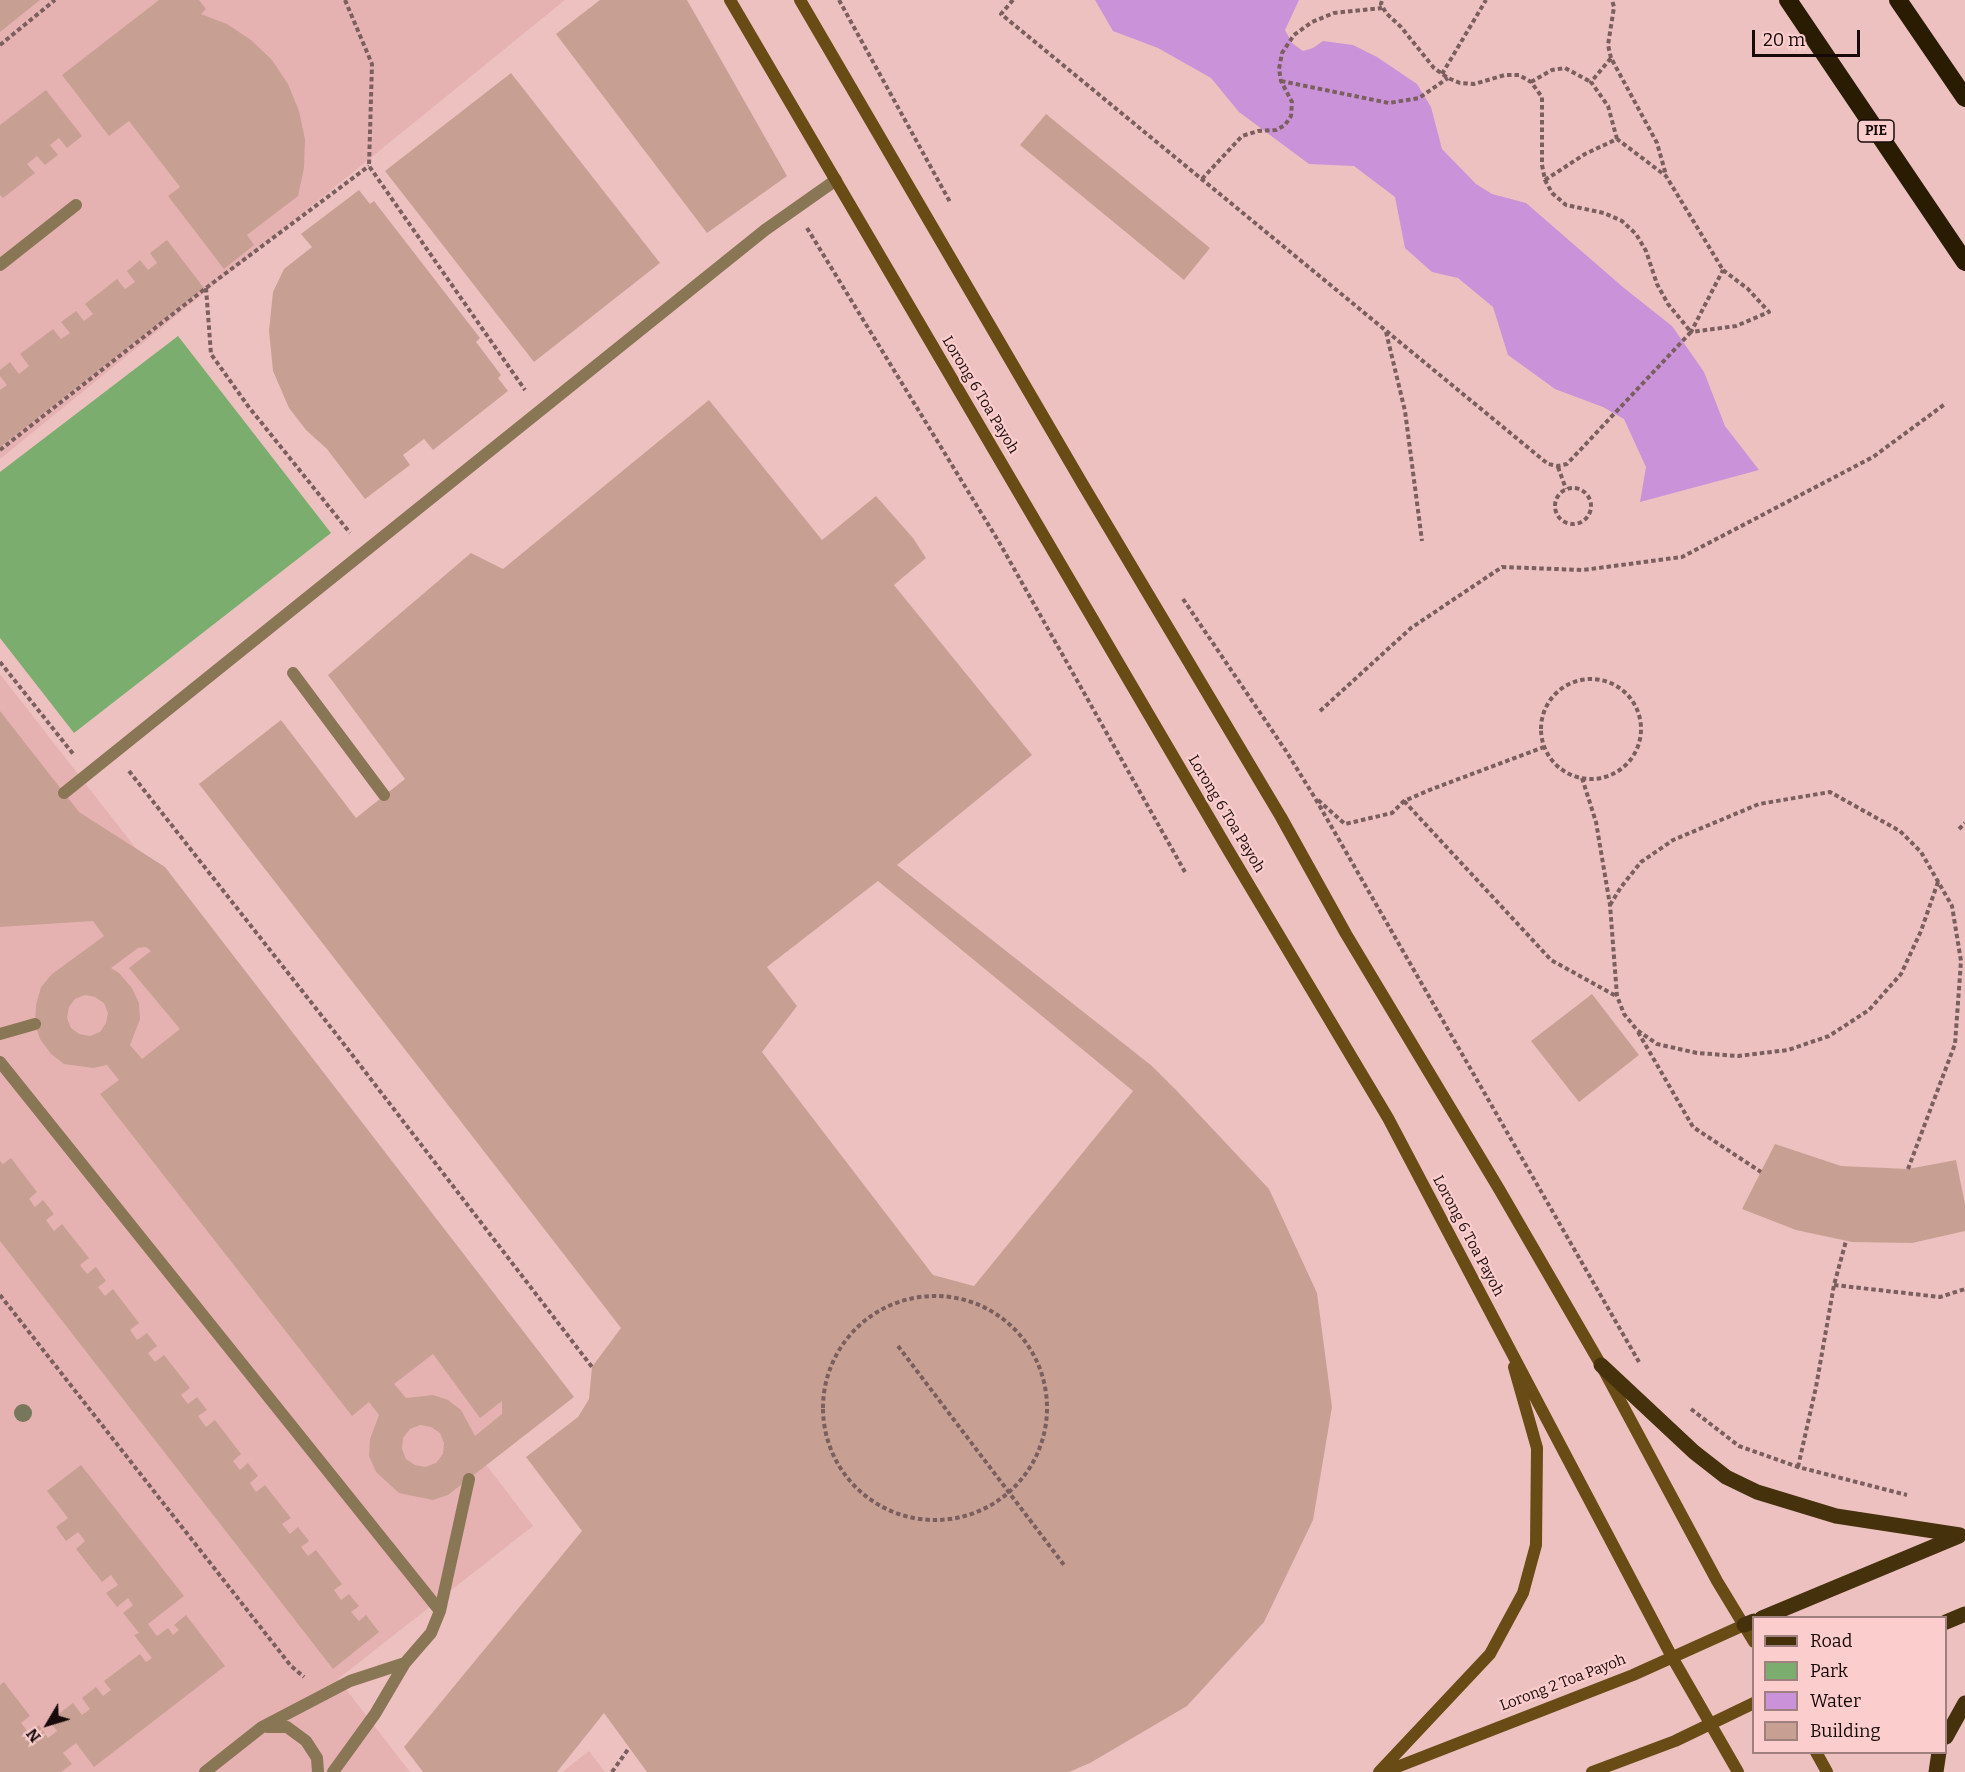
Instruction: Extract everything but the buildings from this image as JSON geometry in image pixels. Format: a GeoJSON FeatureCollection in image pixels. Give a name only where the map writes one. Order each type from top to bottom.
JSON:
{"type":"FeatureCollection","features":[{"type":"Feature","properties":{"kind":"highway","name":"PIE"},"geometry":{"type":"LineString","coordinates":[[1788,0],[1965,262]]}},
{"type":"Feature","properties":{"kind":"highway"},"geometry":{"type":"LineString","coordinates":[[1898,0],[1965,98]]}},
{"type":"Feature","properties":{"kind":"main road","name":"Lorong 6 Toa Payoh"},"geometry":{"type":"LineString","coordinates":[[730,0],[1388,1118],[1672,1657],[1738,1772]]}},
{"type":"Feature","properties":{"kind":"main road"},"geometry":{"type":"LineString","coordinates":[[800,0],[832,59],[1281,817],[1346,934],[1601,1365],[1717,1581],[1749,1623]]}},
{"type":"Feature","properties":{"kind":"main road"},"geometry":{"type":"LineString","coordinates":[[1382,1772],[1490,1654],[1522,1593],[1536,1545],[1537,1448],[1507,1342]]}},
{"type":"Feature","properties":{"kind":"main road"},"geometry":{"type":"LineString","coordinates":[[1601,1365],[1694,1452],[1726,1477],[1757,1492],[1836,1516],[1963,1535]]}},
{"type":"Feature","properties":{"kind":"main road"},"geometry":{"type":"LineString","coordinates":[[1764,1616],[1963,1535]]}},
{"type":"Feature","properties":{"kind":"main road"},"geometry":{"type":"LineString","coordinates":[[1947,1622],[1965,1614]]}},
{"type":"Feature","properties":{"kind":"main road","name":"Lorong 2 Toa Payoh"},"geometry":{"type":"LineString","coordinates":[[1382,1772],[1672,1657],[1749,1623]]}},
{"type":"Feature","properties":{"kind":"main road"},"geometry":{"type":"LineString","coordinates":[[1947,1735],[1965,1702]]}},
{"type":"Feature","properties":{"kind":"main road"},"geometry":{"type":"LineString","coordinates":[[1592,1772],[1675,1742],[1752,1704]]}},
{"type":"Feature","properties":{"kind":"main road"},"geometry":{"type":"LineString","coordinates":[[1817,1754],[1827,1772]]}},
{"type":"Feature","properties":{"kind":"main road"},"geometry":{"type":"LineString","coordinates":[[1936,1772],[1939,1754]]}},
{"type":"Feature","properties":{"kind":"lane"},"geometry":{"type":"LineString","coordinates":[[64,793],[795,208],[836,180]]}},
{"type":"Feature","properties":{"kind":"lane"},"geometry":{"type":"LineString","coordinates":[[0,265],[76,205]]}},
{"type":"Feature","properties":{"kind":"lane"},"geometry":{"type":"LineString","coordinates":[[293,673],[384,795]]}},
{"type":"Feature","properties":{"kind":"lane"},"geometry":{"type":"LineString","coordinates":[[0,1034],[35,1024]]}},
{"type":"Feature","properties":{"kind":"lane"},"geometry":{"type":"LineString","coordinates":[[0,1062],[440,1611]]}},
{"type":"Feature","properties":{"kind":"lane"},"geometry":{"type":"LineString","coordinates":[[333,1772],[375,1714],[405,1663],[431,1633],[440,1611],[469,1479]]}},
{"type":"Feature","properties":{"kind":"lane"},"geometry":{"type":"LineString","coordinates":[[205,1772],[262,1727],[350,1681],[405,1663]]}},
{"type":"Feature","properties":{"kind":"lane"},"geometry":{"type":"LineString","coordinates":[[262,1727],[287,1727],[306,1741],[317,1758],[318,1772]]}},
{"type":"Feature","properties":{"kind":"path"},"geometry":{"type":"LineString","coordinates":[[0,45],[55,0]]}},
{"type":"Feature","properties":{"kind":"path"},"geometry":{"type":"LineString","coordinates":[[345,0],[372,64],[369,166],[525,390]]}},
{"type":"Feature","properties":{"kind":"path"},"geometry":{"type":"LineString","coordinates":[[839,0],[952,206]]}},
{"type":"Feature","properties":{"kind":"path"},"geometry":{"type":"LineString","coordinates":[[1013,0],[1001,14],[1548,464],[1558,466],[1574,460],[1691,332],[1723,270]]}},
{"type":"Feature","properties":{"kind":"path"},"geometry":{"type":"LineString","coordinates":[[1382,0],[1382,8],[1401,27],[1434,69],[1448,78],[1460,83],[1474,84],[1505,75],[1519,75],[1531,82],[1542,97],[1542,165],[1545,180],[1552,193],[1566,205],[1612,216],[1636,234],[1646,251],[1657,284],[1668,304],[1691,332]]}},
{"type":"Feature","properties":{"kind":"path"},"geometry":{"type":"LineString","coordinates":[[1442,74],[1486,0]]}},
{"type":"Feature","properties":{"kind":"path"},"geometry":{"type":"LineString","coordinates":[[1612,0],[1614,7],[1608,45],[1611,58],[1657,143],[1666,176],[1723,270],[1748,289],[1769,312],[1736,326],[1691,332]]}},
{"type":"Feature","properties":{"kind":"path"},"geometry":{"type":"LineString","coordinates":[[1202,179],[1242,136],[1258,131],[1276,130],[1288,121],[1293,107],[1281,81],[1279,69],[1282,53],[1294,35],[1303,28],[1334,14],[1382,8]]}},
{"type":"Feature","properties":{"kind":"path"},"geometry":{"type":"LineString","coordinates":[[1591,82],[1611,58]]}},
{"type":"Feature","properties":{"kind":"path"},"geometry":{"type":"LineString","coordinates":[[1531,82],[1552,70],[1565,68],[1591,82],[1608,106],[1617,139],[1666,176]]}},
{"type":"Feature","properties":{"kind":"path"},"geometry":{"type":"LineString","coordinates":[[1281,81],[1389,103],[1410,101],[1433,91],[1448,78]]}},
{"type":"Feature","properties":{"kind":"path"},"geometry":{"type":"LineString","coordinates":[[1545,180],[1585,154],[1617,139]]}},
{"type":"Feature","properties":{"kind":"path"},"geometry":{"type":"LineString","coordinates":[[0,450],[206,288],[241,265],[369,166]]}},
{"type":"Feature","properties":{"kind":"path"},"geometry":{"type":"LineString","coordinates":[[795,208],[999,542],[1185,872]]}},
{"type":"Feature","properties":{"kind":"path"},"geometry":{"type":"LineString","coordinates":[[206,288],[211,354],[248,406],[352,536]]}},
{"type":"Feature","properties":{"kind":"path"},"geometry":{"type":"LineString","coordinates":[[1385,330],[1405,411],[1422,541]]}},
{"type":"Feature","properties":{"kind":"path"},"geometry":{"type":"LineString","coordinates":[[1320,711],[1411,628],[1502,567],[1583,570],[1682,557],[1873,458],[1945,404]]}},
{"type":"Feature","properties":{"kind":"path"},"geometry":{"type":"LineString","coordinates":[[1558,466],[1566,489]]}},
{"type":"Feature","properties":{"kind":"path"},"geometry":{"type":"LineString","coordinates":[[1566,489],[1580,489],[1588,496],[1592,506],[1589,516],[1581,523],[1570,525],[1560,520],[1555,511],[1554,501],[1566,489]]}},
{"type":"Feature","properties":{"kind":"path"},"geometry":{"type":"LineString","coordinates":[[1179,593],[1286,751],[1315,798],[1640,1364]]}},
{"type":"Feature","properties":{"kind":"path"},"geometry":{"type":"LineString","coordinates":[[0,662],[90,774]]}},
{"type":"Feature","properties":{"kind":"path"},"geometry":{"type":"LineString","coordinates":[[1585,680],[1602,681],[1618,687],[1630,699],[1638,714],[1641,731],[1637,748],[1628,763],[1615,773],[1599,779],[1582,778],[1559,767],[1544,747],[1541,732],[1542,717],[1548,703],[1570,683],[1585,680]]}},
{"type":"Feature","properties":{"kind":"path"},"geometry":{"type":"LineString","coordinates":[[1315,798],[1345,824],[1392,813],[1404,801],[1544,747]]}},
{"type":"Feature","properties":{"kind":"path"},"geometry":{"type":"LineString","coordinates":[[114,752],[340,1039],[592,1367]]}},
{"type":"Feature","properties":{"kind":"path"},"geometry":{"type":"LineString","coordinates":[[1582,778],[1588,790],[1596,822],[1610,904],[1617,996],[1624,1014],[1637,1030],[1693,1127],[1761,1172]]}},
{"type":"Feature","properties":{"kind":"path"},"geometry":{"type":"LineString","coordinates":[[1610,904],[1621,886],[1641,862],[1673,840],[1759,804],[1830,792],[1900,831],[1921,852],[1939,879],[1952,906],[1960,961],[1955,1044],[1908,1169]]}},
{"type":"Feature","properties":{"kind":"path"},"geometry":{"type":"LineString","coordinates":[[1404,801],[1551,960],[1617,996]]}},
{"type":"Feature","properties":{"kind":"path"},"geometry":{"type":"LineString","coordinates":[[1959,829],[1965,823]]}},
{"type":"Feature","properties":{"kind":"path"},"geometry":{"type":"LineString","coordinates":[[1637,1030],[1658,1044],[1697,1053],[1738,1056],[1788,1050],[1829,1036],[1869,1010],[1901,974],[1921,931],[1939,879]]}},
{"type":"Feature","properties":{"kind":"path"},"geometry":{"type":"LineString","coordinates":[[1798,1467],[1816,1387],[1834,1285],[1846,1241]]}},
{"type":"Feature","properties":{"kind":"path"},"geometry":{"type":"LineString","coordinates":[[1834,1285],[1940,1297],[1965,1289]]}},
{"type":"Feature","properties":{"kind":"path"},"geometry":{"type":"LineString","coordinates":[[0,1295],[291,1666],[304,1677],[312,1676]]}},
{"type":"Feature","properties":{"kind":"path"},"geometry":{"type":"LineString","coordinates":[[920,1296],[956,1297],[989,1309],[1017,1331],[1037,1360],[1047,1395],[1046,1430],[1034,1463],[1012,1490],[983,1510],[949,1520],[914,1519],[881,1507],[853,1485],[833,1455],[823,1422],[824,1387],[836,1353],[857,1325],[887,1305],[920,1296]]}},
{"type":"Feature","properties":{"kind":"path"},"geometry":{"type":"LineString","coordinates":[[898,1346],[1064,1565]]}},
{"type":"Feature","properties":{"kind":"path"},"geometry":{"type":"LineString","coordinates":[[1688,1407],[1739,1446],[1798,1467],[1907,1495]]}},
{"type":"Feature","properties":{"kind":"path"},"geometry":{"type":"LineString","coordinates":[[612,1772],[629,1748]]}},
{"type":"Feature","properties":{"kind":"shaded area"},"geometry":{"type":"Polygon","coordinates":[[[0,0],[565,0],[0,459],[0,0]]]}},
{"type":"Feature","properties":{"kind":"shaded area"},"geometry":{"type":"Polygon","coordinates":[[[0,674],[562,1395],[481,1458],[533,1526],[338,1679],[410,1772],[0,1772],[0,674]]]}},
{"type":"Feature","properties":{"kind":"shaded area"},"geometry":{"type":"Polygon","coordinates":[[[589,1751],[605,1772],[562,1772],[589,1751]]]}},
{"type":"Feature","properties":{"kind":"green space"},"geometry":{"type":"Polygon","coordinates":[[[178,336],[331,533],[74,733],[0,638],[0,472],[178,336]]]}},
{"type":"Feature","properties":{"kind":"water"},"geometry":{"type":"Polygon","coordinates":[[[1095,0],[1299,0],[1285,30],[1292,43],[1303,51],[1323,41],[1353,45],[1377,57],[1417,84],[1431,107],[1442,149],[1476,184],[1492,194],[1526,203],[1624,288],[1672,326],[1704,372],[1725,426],[1759,470],[1640,502],[1646,467],[1624,419],[1603,407],[1555,389],[1508,355],[1493,307],[1458,278],[1432,272],[1405,248],[1395,197],[1354,166],[1309,164],[1239,112],[1211,78],[1158,48],[1113,31],[1095,0]]]}}]}
